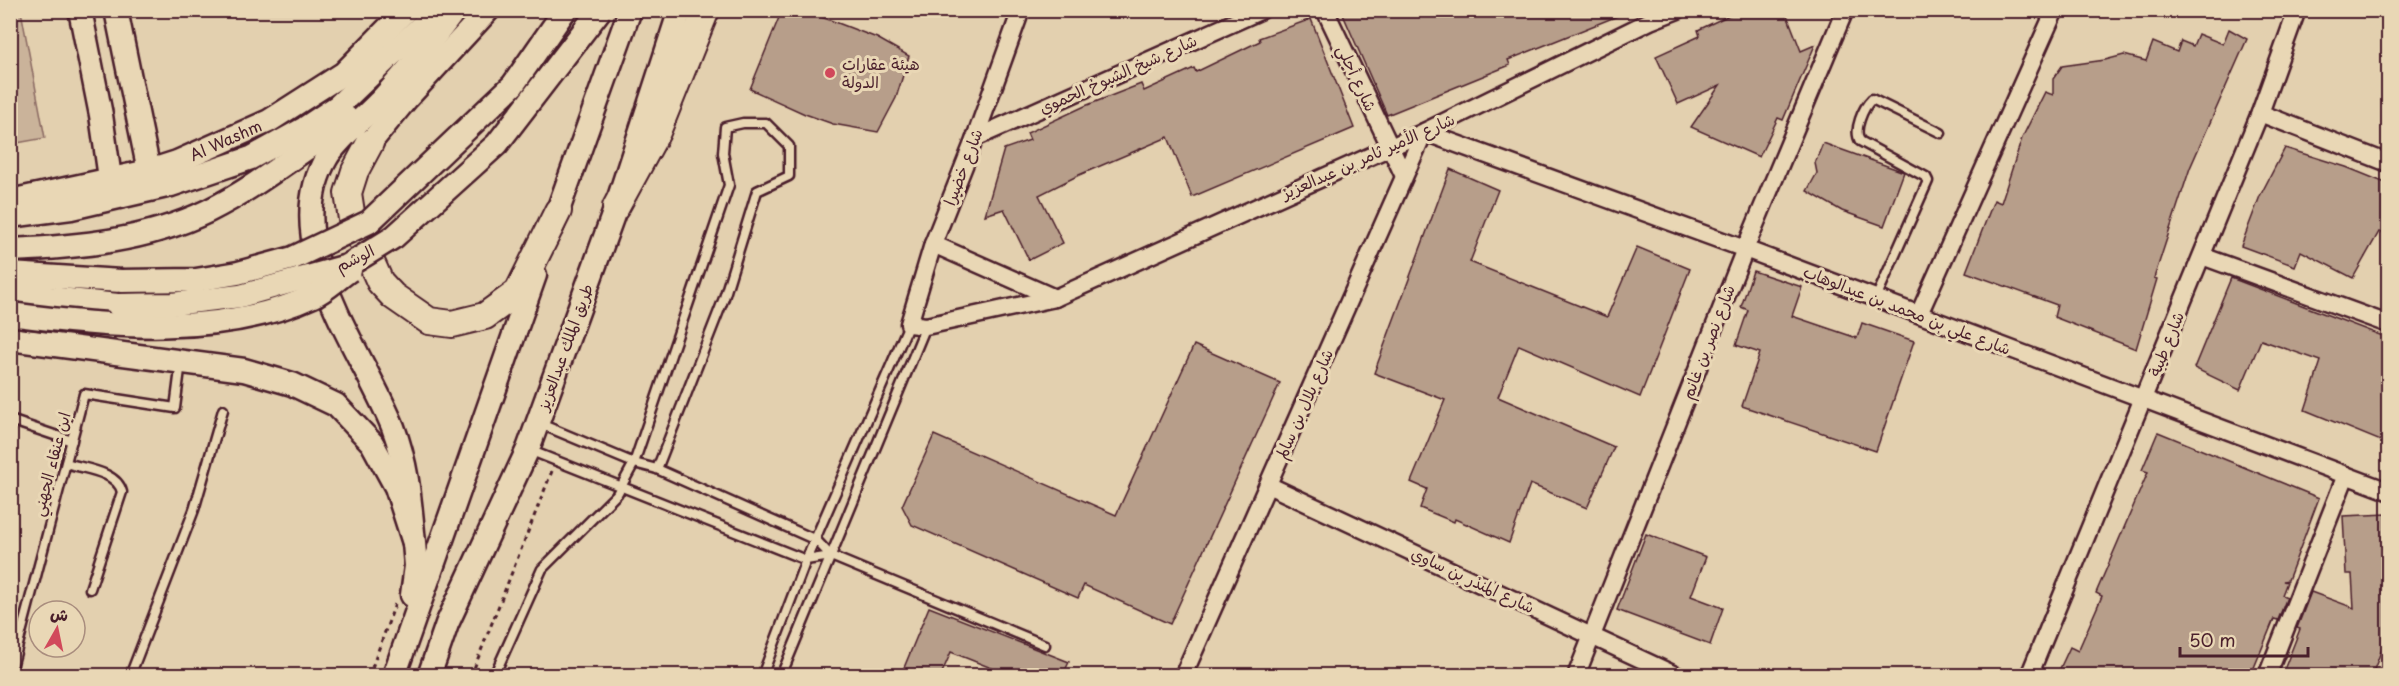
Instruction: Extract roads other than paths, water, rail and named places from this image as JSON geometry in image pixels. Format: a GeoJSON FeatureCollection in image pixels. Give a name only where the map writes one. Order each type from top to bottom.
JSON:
{"type":"FeatureCollection","features":[{"type":"Feature","properties":{"kind":"main road"},"geometry":{"type":"LineString","coordinates":[[616,207],[657,132],[706,10]]}},
{"type":"Feature","properties":{"kind":"main road"},"geometry":{"type":"LineString","coordinates":[[370,143],[355,171],[348,193],[352,219],[380,282],[393,296],[429,321],[452,324],[485,316],[518,292],[558,211]]}},
{"type":"Feature","properties":{"kind":"street"},"geometry":{"type":"LineString","coordinates":[[80,10],[101,115],[110,178]]}},
{"type":"Feature","properties":{"kind":"street"},"geometry":{"type":"LineString","coordinates":[[116,10],[149,171]]}},
{"type":"Feature","properties":{"kind":"street","name":"Al Washm"},"geometry":{"type":"LineString","coordinates":[[10,201],[149,171],[177,162],[269,121],[344,74],[406,10]]}},
{"type":"Feature","properties":{"kind":"street","name":"Al Washm"},"geometry":{"type":"LineString","coordinates":[[10,216],[71,208],[171,185],[251,158],[338,106],[438,10]]}},
{"type":"Feature","properties":{"kind":"street"},"geometry":{"type":"LineString","coordinates":[[10,250],[77,247],[158,230],[208,211],[335,129],[446,10]]}},
{"type":"Feature","properties":{"kind":"street"},"geometry":{"type":"LineString","coordinates":[[405,643],[416,566],[408,476],[393,429],[377,390],[335,312],[311,236],[313,194],[327,156],[414,65],[455,10]]}},
{"type":"Feature","properties":{"kind":"street"},"geometry":{"type":"LineString","coordinates":[[370,143],[407,98],[488,10]]}},
{"type":"Feature","properties":{"kind":"street"},"geometry":{"type":"LineString","coordinates":[[10,274],[120,281],[196,280],[238,273],[293,258],[369,222],[513,85],[565,10]]}},
{"type":"Feature","properties":{"kind":"street","name":"الوشم"},"geometry":{"type":"LineString","coordinates":[[10,294],[118,305],[172,304],[240,296],[347,266],[394,237],[497,144],[600,10]]}},
{"type":"Feature","properties":{"kind":"street"},"geometry":{"type":"LineString","coordinates":[[394,675],[630,10]]}},
{"type":"Feature","properties":{"kind":"street","name":"طريق الملك عبدالعزيز"},"geometry":{"type":"LineString","coordinates":[[429,675],[447,624],[528,449],[616,207],[680,10]]}},
{"type":"Feature","properties":{"kind":"street","name":"شارع خضيرا"},"geometry":{"type":"LineString","coordinates":[[917,325],[933,244],[975,138],[1021,10]]}},
{"type":"Feature","properties":{"kind":"street","name":"شارع شيخ الشيوخ الحموي"},"geometry":{"type":"LineString","coordinates":[[975,138],[1262,10]]}},
{"type":"Feature","properties":{"kind":"street","name":"شارع أجلي"},"geometry":{"type":"LineString","coordinates":[[1325,10],[1404,176]]}},
{"type":"Feature","properties":{"kind":"street","name":"شارع الأمير ثامر بن عبدالعزيز"},"geometry":{"type":"LineString","coordinates":[[917,325],[1055,298],[1424,132],[1647,16],[1678,10]]}},
{"type":"Feature","properties":{"kind":"street","name":"شارع نصر بن غانم"},"geometry":{"type":"LineString","coordinates":[[1576,675],[1745,249],[1845,10]]}},
{"type":"Feature","properties":{"kind":"street"},"geometry":{"type":"LineString","coordinates":[[1919,314],[2055,10]]}},
{"type":"Feature","properties":{"kind":"street","name":"شارع طيبة"},"geometry":{"type":"LineString","coordinates":[[2029,675],[2260,113],[2297,10]]}},
{"type":"Feature","properties":{"kind":"street"},"geometry":{"type":"LineString","coordinates":[[2260,113],[2388,163]]}},
{"type":"Feature","properties":{"kind":"street","name":"شارع علي بن محمد بن عبدالوهاب"},"geometry":{"type":"LineString","coordinates":[[1424,132],[1745,249],[2388,491]]}},
{"type":"Feature","properties":{"kind":"street","name":"شارع بلال بن سالم"},"geometry":{"type":"LineString","coordinates":[[1183,675],[1424,132]]}},
{"type":"Feature","properties":{"kind":"street"},"geometry":{"type":"LineString","coordinates":[[10,314],[101,324],[155,326],[227,321],[277,310],[315,295],[394,237]]}},
{"type":"Feature","properties":{"kind":"street"},"geometry":{"type":"LineString","coordinates":[[933,244],[1055,298]]}},
{"type":"Feature","properties":{"kind":"street"},"geometry":{"type":"LineString","coordinates":[[2202,256],[2388,324]]}},
{"type":"Feature","properties":{"kind":"street"},"geometry":{"type":"LineString","coordinates":[[10,339],[244,370],[292,384],[336,405],[372,443],[396,487],[414,543]]}},
{"type":"Feature","properties":{"kind":"street"},"geometry":{"type":"LineString","coordinates":[[2267,675],[2346,475]]}},
{"type":"Feature","properties":{"kind":"street","name":"شارع المنذر بن ساوي"},"geometry":{"type":"LineString","coordinates":[[1268,485],[1677,675]]}},
{"type":"Feature","properties":{"kind":"lane"},"geometry":{"type":"LineString","coordinates":[[1876,298],[1928,181],[1926,177],[1860,141],[1857,130],[1872,99],[1941,133]]}},
{"type":"Feature","properties":{"kind":"lane"},"geometry":{"type":"LineString","coordinates":[[494,675],[542,569],[616,494],[634,463],[729,185],[723,153],[725,127],[744,123],[766,123],[789,146],[789,176],[757,191],[724,298],[657,469]]}},
{"type":"Feature","properties":{"kind":"lane"},"geometry":{"type":"LineString","coordinates":[[762,675],[806,560],[917,325]]}},
{"type":"Feature","properties":{"kind":"lane"},"geometry":{"type":"LineString","coordinates":[[782,675],[831,556],[917,325]]}},
{"type":"Feature","properties":{"kind":"lane","name":"ابن عنقاء الجهني"},"geometry":{"type":"LineString","coordinates":[[10,675],[84,394],[175,408],[181,360]]}},
{"type":"Feature","properties":{"kind":"lane"},"geometry":{"type":"LineString","coordinates":[[130,675],[194,510],[223,410]]}},
{"type":"Feature","properties":{"kind":"lane"},"geometry":{"type":"LineString","coordinates":[[10,420],[72,441]]}},
{"type":"Feature","properties":{"kind":"lane"},"geometry":{"type":"LineString","coordinates":[[537,423],[634,463],[657,469],[816,540],[831,556],[1045,645]]}},
{"type":"Feature","properties":{"kind":"lane"},"geometry":{"type":"LineString","coordinates":[[528,449],[806,560],[831,556]]}},
{"type":"Feature","properties":{"kind":"lane"},"geometry":{"type":"LineString","coordinates":[[66,463],[114,478],[122,492],[90,589]]}},
{"type":"Feature","properties":{"kind":"place","name":"هيئة عقارات الدولة"},"geometry":{"type":"Point","coordinates":[830,73]}}]}
